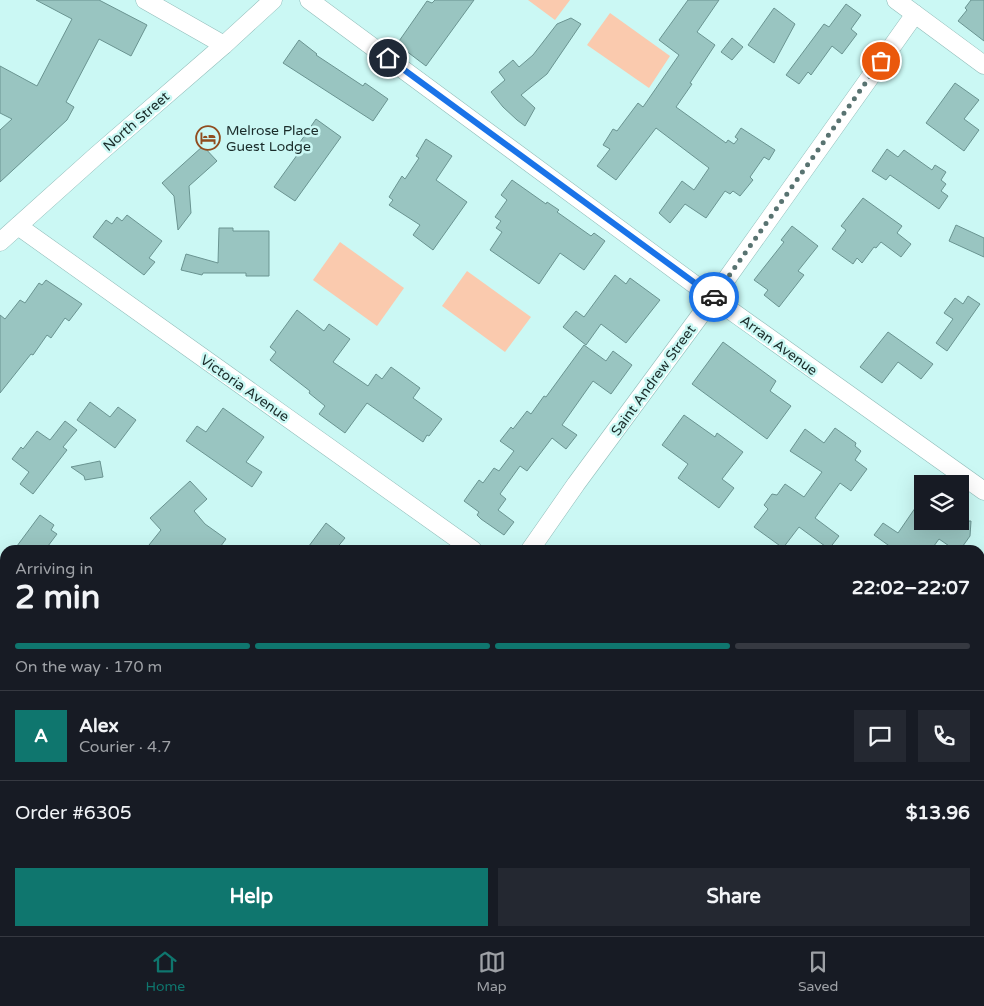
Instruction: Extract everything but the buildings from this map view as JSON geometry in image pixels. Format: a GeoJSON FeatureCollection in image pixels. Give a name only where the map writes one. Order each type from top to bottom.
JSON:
{"type":"FeatureCollection","features":[{"type":"Feature","properties":{"kind":"street"},"geometry":{"type":"LineString","coordinates":[[145,0],[224,45]]}},
{"type":"Feature","properties":{"kind":"street","name":"North Street"},"geometry":{"type":"LineString","coordinates":[[0,242],[273,0]]}},
{"type":"Feature","properties":{"kind":"street","name":"Arran Avenue"},"geometry":{"type":"LineString","coordinates":[[309,0],[713,298],[984,491]]}},
{"type":"Feature","properties":{"kind":"street"},"geometry":{"type":"LineString","coordinates":[[896,0],[984,65]]}},
{"type":"Feature","properties":{"kind":"street","name":"Saint Andrew Street"},"geometry":{"type":"LineString","coordinates":[[534,545],[713,298],[914,14]]}},
{"type":"Feature","properties":{"kind":"street","name":"Victoria Avenue"},"geometry":{"type":"LineString","coordinates":[[18,226],[466,545]]}},
{"type":"Feature","properties":{"kind":"shaded area"},"geometry":{"type":"Polygon","coordinates":[[[528,0],[570,0],[555,20],[528,0]]]}},
{"type":"Feature","properties":{"kind":"shaded area"},"geometry":{"type":"Polygon","coordinates":[[[610,13],[670,56],[649,88],[587,45],[610,13]]]}},
{"type":"Feature","properties":{"kind":"shaded area"},"geometry":{"type":"Polygon","coordinates":[[[340,242],[404,288],[377,326],[313,280],[340,242]]]}},
{"type":"Feature","properties":{"kind":"shaded area"},"geometry":{"type":"Polygon","coordinates":[[[467,271],[531,317],[505,352],[442,306],[467,271]]]}},
{"type":"Feature","properties":{"kind":"way so far"},"geometry":{"type":"LineString","coordinates":[[714,297],[881,61]]}},
{"type":"Feature","properties":{"kind":"place","name":"Melrose Place Guest Lodge"},"geometry":{"type":"Point","coordinates":[208,138]}},
{"type":"Feature","properties":{"kind":"route"},"geometry":{"type":"LineString","coordinates":[[388,58],[714,297]]}}]}
